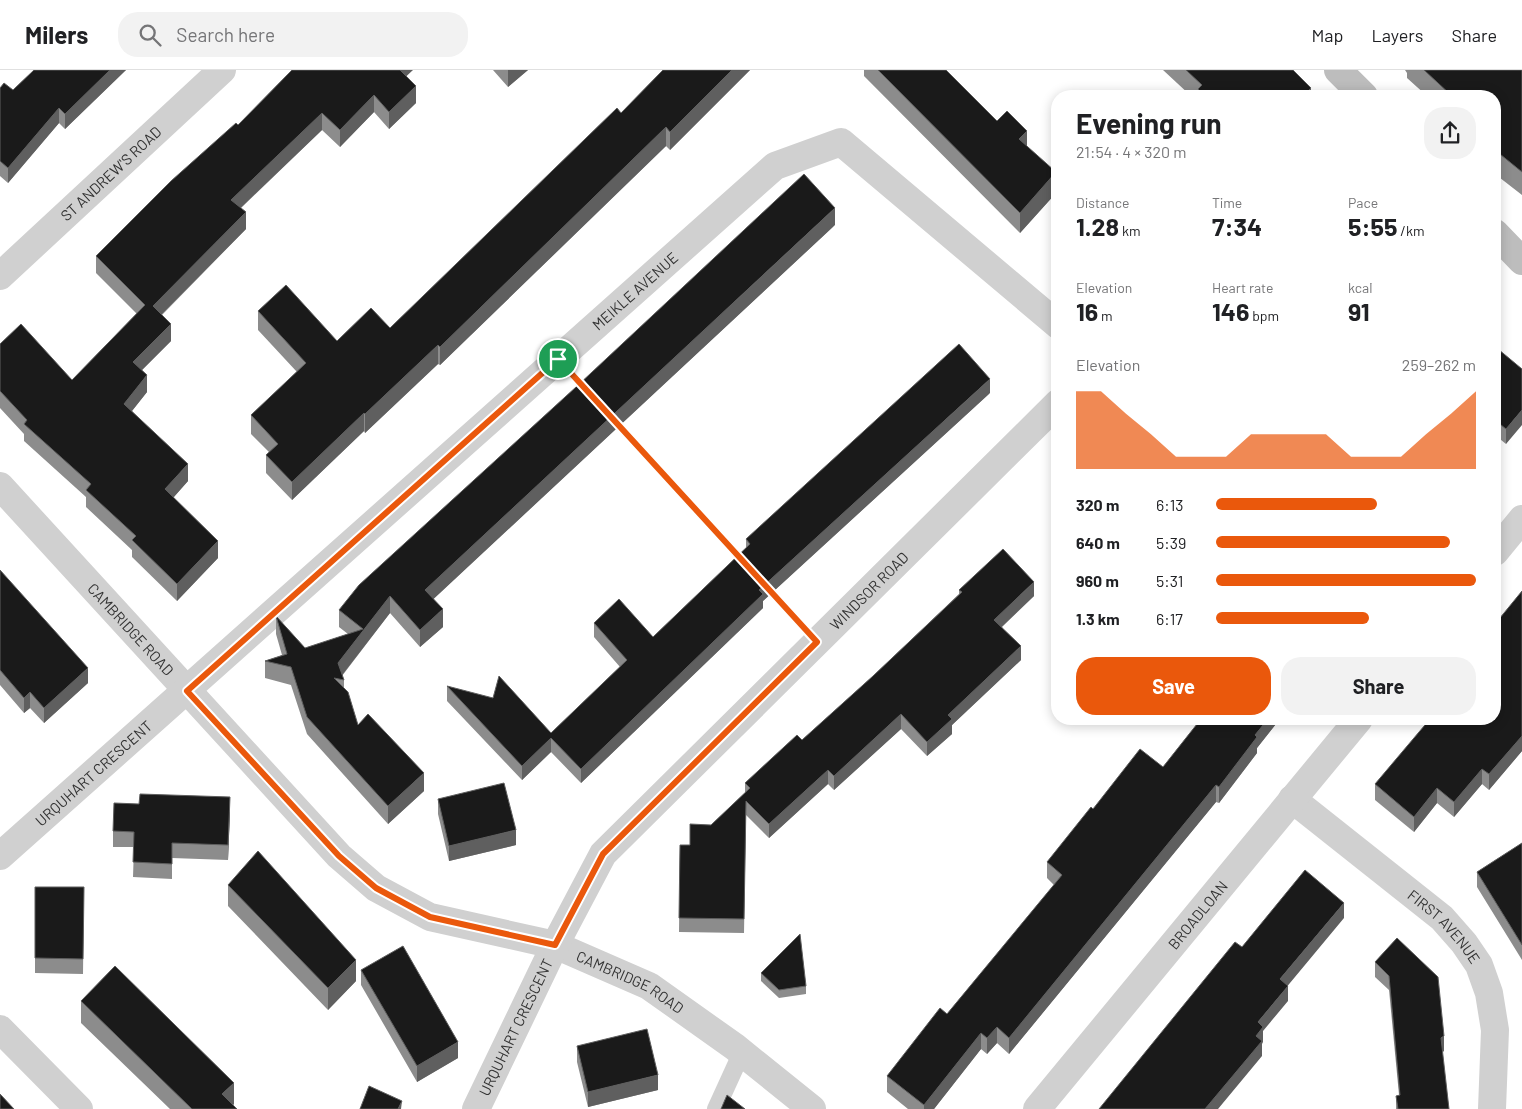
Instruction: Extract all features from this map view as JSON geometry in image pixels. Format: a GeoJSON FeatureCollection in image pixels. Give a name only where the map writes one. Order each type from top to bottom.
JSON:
{"type":"FeatureCollection","features":[{"type":"Feature","properties":{"kind":"main road"},"geometry":{"type":"LineString","coordinates":[[1338,70],[1358,90]]}},
{"type":"Feature","properties":{"kind":"main road"},"geometry":{"type":"LineString","coordinates":[[1501,239],[1522,261]]}},
{"type":"Feature","properties":{"kind":"street","name":"ST ANDREW'S ROAD"},"geometry":{"type":"LineString","coordinates":[[0,276],[222,70]]}},
{"type":"Feature","properties":{"kind":"street","name":"MEIKLE AVENUE"},"geometry":{"type":"LineString","coordinates":[[187,691],[775,166],[841,142],[1051,319]]}},
{"type":"Feature","properties":{"kind":"street","name":"WINDSOR ROAD"},"geometry":{"type":"LineString","coordinates":[[555,945],[603,854],[1051,410]]}},
{"type":"Feature","properties":{"kind":"street","name":"CAMBRIDGE ROAD"},"geometry":{"type":"LineString","coordinates":[[0,486],[339,856],[376,888],[430,917],[555,945],[649,986],[742,1052],[812,1109]]}},
{"type":"Feature","properties":{"kind":"street"},"geometry":{"type":"LineString","coordinates":[[1501,545],[1522,519]]}},
{"type":"Feature","properties":{"kind":"street","name":"URQUHART CRESCENT"},"geometry":{"type":"LineString","coordinates":[[0,856],[187,691]]}},
{"type":"Feature","properties":{"kind":"street","name":"BROADLOAN"},"geometry":{"type":"LineString","coordinates":[[1037,1109],[1353,725]]}},
{"type":"Feature","properties":{"kind":"street","name":"FIRST AVENUE"},"geometry":{"type":"LineString","coordinates":[[1292,800],[1442,918],[1464,943],[1479,965],[1489,993],[1495,1030],[1492,1109]]}},
{"type":"Feature","properties":{"kind":"street","name":"URQUHART CRESCENT"},"geometry":{"type":"LineString","coordinates":[[476,1109],[555,945]]}},
{"type":"Feature","properties":{"kind":"street"},"geometry":{"type":"LineString","coordinates":[[0,1028],[79,1109]]}},
{"type":"Feature","properties":{"kind":"lane"},"geometry":{"type":"LineString","coordinates":[[716,1109],[742,1052]]}},
{"type":"Feature","properties":{"kind":"path"},"geometry":{"type":"LineString","coordinates":[[612,417],[744,562]]}},
{"type":"Feature","properties":{"kind":"path"},"geometry":{"type":"LineString","coordinates":[[764,584],[817,642]]}},
{"type":"Feature","properties":{"kind":"building"},"geometry":{"type":"Polygon","coordinates":[[[34,70],[110,70],[65,114],[59,108],[8,168],[0,161],[0,88],[4,83],[13,90],[34,70]]]}},
{"type":"Feature","properties":{"kind":"building"},"geometry":{"type":"Polygon","coordinates":[[[292,70],[400,70],[416,86],[389,112],[374,95],[340,130],[322,113],[231,200],[246,212],[153,306],[171,324],[133,362],[147,375],[124,404],[188,464],[165,489],[218,541],[177,584],[132,540],[136,536],[86,490],[91,484],[24,424],[27,420],[0,391],[0,344],[21,324],[72,380],[145,305],[96,256],[171,181],[236,123],[238,125],[292,70]]]}},
{"type":"Feature","properties":{"kind":"building"},"geometry":{"type":"Polygon","coordinates":[[[663,70],[732,70],[670,132],[666,127],[440,347],[438,345],[292,482],[266,455],[278,444],[251,415],[306,363],[258,311],[286,285],[337,341],[371,308],[390,328],[617,108],[621,113],[663,70]]]}},
{"type":"Feature","properties":{"kind":"building"},"geometry":{"type":"Polygon","coordinates":[[[878,70],[946,70],[997,121],[1007,111],[1027,131],[1019,139],[1051,168],[1051,178],[1020,213],[878,70]]]}},
{"type":"Feature","properties":{"kind":"building"},"geometry":{"type":"Polygon","coordinates":[[[1186,70],[1293,70],[1311,88],[1309,90],[1199,90],[1202,85],[1186,70]]]}},
{"type":"Feature","properties":{"kind":"building"},"geometry":{"type":"Polygon","coordinates":[[[1424,70],[1522,70],[1522,172],[1501,155],[1501,90],[1446,90],[1424,70]]]}},
{"type":"Feature","properties":{"kind":"building"},"geometry":{"type":"Polygon","coordinates":[[[804,174],[835,208],[425,590],[443,609],[420,630],[390,596],[338,663],[344,680],[334,678],[348,692],[358,725],[368,714],[424,773],[388,806],[307,717],[291,667],[265,661],[287,654],[276,616],[305,648],[363,629],[339,610],[359,585],[576,387],[804,174]]]}},
{"type":"Feature","properties":{"kind":"building"},"geometry":{"type":"Polygon","coordinates":[[[959,344],[990,379],[759,590],[763,594],[581,769],[551,738],[522,766],[447,686],[493,698],[499,676],[551,733],[627,660],[594,623],[619,599],[653,637],[750,544],[746,539],[959,344]]]}},
{"type":"Feature","properties":{"kind":"building"},"geometry":{"type":"Polygon","coordinates":[[[1501,352],[1522,369],[1522,410],[1506,429],[1501,425],[1501,352]]]}},
{"type":"Feature","properties":{"kind":"building"},"geometry":{"type":"Polygon","coordinates":[[[1003,549],[1034,582],[994,620],[1021,646],[948,715],[952,719],[927,742],[901,714],[834,776],[828,770],[769,824],[746,801],[744,919],[679,918],[680,845],[690,845],[690,824],[711,825],[750,788],[745,783],[797,735],[802,740],[873,676],[962,592],[959,590],[1003,549]]]}},
{"type":"Feature","properties":{"kind":"building"},"geometry":{"type":"Polygon","coordinates":[[[0,570],[88,668],[44,708],[30,692],[24,698],[0,670],[0,570]]]}},
{"type":"Feature","properties":{"kind":"building"},"geometry":{"type":"Polygon","coordinates":[[[1522,591],[1522,736],[1489,774],[1482,769],[1454,802],[1437,788],[1414,817],[1375,784],[1425,725],[1501,725],[1501,617],[1522,591]]]}},
{"type":"Feature","properties":{"kind":"building"},"geometry":{"type":"Polygon","coordinates":[[[1196,725],[1263,725],[1255,735],[1257,737],[1219,787],[1216,785],[1009,1038],[997,1027],[987,1038],[981,1033],[924,1105],[887,1076],[940,1008],[947,1014],[1062,875],[1047,862],[1091,807],[1093,809],[1140,749],[1163,767],[1196,725]]]}},
{"type":"Feature","properties":{"kind":"building"},"geometry":{"type":"Polygon","coordinates":[[[504,783],[516,830],[449,846],[438,799],[504,783]]]}},
{"type":"Feature","properties":{"kind":"building"},"geometry":{"type":"Polygon","coordinates":[[[140,794],[230,797],[228,845],[172,843],[172,864],[133,862],[134,832],[113,831],[114,803],[139,804],[140,794]]]}},
{"type":"Feature","properties":{"kind":"building"},"geometry":{"type":"Polygon","coordinates":[[[1522,843],[1522,945],[1477,872],[1522,843]]]}},
{"type":"Feature","properties":{"kind":"building"},"geometry":{"type":"Polygon","coordinates":[[[258,851],[356,960],[328,988],[228,885],[258,851]]]}},
{"type":"Feature","properties":{"kind":"building"},"geometry":{"type":"Polygon","coordinates":[[[1305,870],[1344,903],[1280,979],[1288,986],[1258,1022],[1263,1027],[1256,1036],[1262,1041],[1205,1109],[1099,1109],[1235,942],[1242,947],[1305,870]]]}},
{"type":"Feature","properties":{"kind":"building"},"geometry":{"type":"Polygon","coordinates":[[[35,887],[84,887],[83,959],[35,958],[35,887]]]}},
{"type":"Feature","properties":{"kind":"building"},"geometry":{"type":"Polygon","coordinates":[[[800,934],[806,986],[779,990],[761,973],[800,934]]]}},
{"type":"Feature","properties":{"kind":"building"},"geometry":{"type":"Polygon","coordinates":[[[1397,938],[1438,977],[1444,1036],[1441,1038],[1449,1109],[1398,1109],[1396,1096],[1400,1095],[1389,976],[1375,962],[1397,938]]]}},
{"type":"Feature","properties":{"kind":"building"},"geometry":{"type":"Polygon","coordinates":[[[403,946],[458,1042],[417,1066],[361,970],[403,946]]]}},
{"type":"Feature","properties":{"kind":"building"},"geometry":{"type":"Polygon","coordinates":[[[115,966],[234,1083],[222,1094],[237,1109],[192,1109],[81,1001],[115,966]]]}},
{"type":"Feature","properties":{"kind":"building"},"geometry":{"type":"Polygon","coordinates":[[[647,1029],[658,1075],[588,1092],[577,1046],[647,1029]]]}},
{"type":"Feature","properties":{"kind":"building"},"geometry":{"type":"Polygon","coordinates":[[[369,1086],[402,1101],[398,1109],[360,1109],[369,1086]]]}},
{"type":"Feature","properties":{"kind":"building"},"geometry":{"type":"Polygon","coordinates":[[[0,1094],[14,1109],[0,1109],[0,1094]]]}},
{"type":"Feature","properties":{"kind":"building"},"geometry":{"type":"Polygon","coordinates":[[[727,1095],[745,1109],[721,1109],[727,1095]]]}},
{"type":"Feature","properties":{"kind":"route"},"geometry":{"type":"LineString","coordinates":[[558,359],[817,642],[603,854],[555,945],[430,917],[376,888],[339,856],[187,691],[558,359]]}}]}
